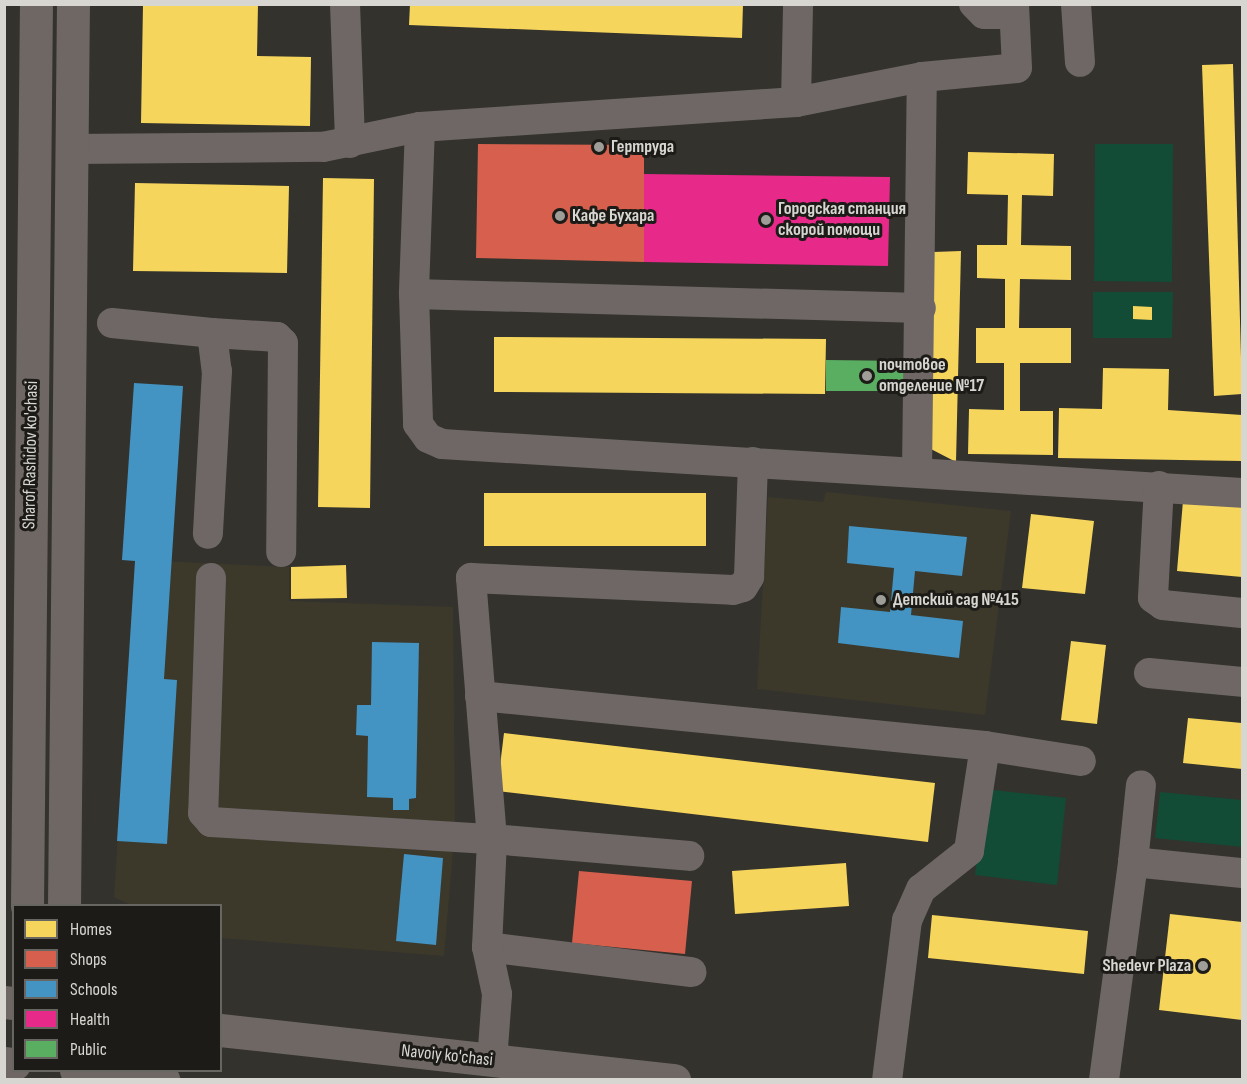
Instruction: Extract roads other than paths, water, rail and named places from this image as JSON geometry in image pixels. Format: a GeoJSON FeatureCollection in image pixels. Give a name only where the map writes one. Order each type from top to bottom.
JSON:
{"type":"FeatureCollection","features":[{"type":"Feature","properties":{"kind":"main road","name":"Sharof Rashidov ko'chasi"},"geometry":{"type":"LineString","coordinates":[[27,904],[36,4]]}},
{"type":"Feature","properties":{"kind":"main road","name":"Sharof Rashidov ko'chasi"},"geometry":{"type":"LineString","coordinates":[[64,904],[73,4]]}},
{"type":"Feature","properties":{"kind":"main road","name":"Navoiy ko'chasi"},"geometry":{"type":"LineString","coordinates":[[222,1030],[492,1062],[674,1080]]}},
{"type":"Feature","properties":{"kind":"main road"},"geometry":{"type":"LineString","coordinates":[[82,1073],[163,1080]]}},
{"type":"Feature","properties":{"kind":"street"},"geometry":{"type":"LineString","coordinates":[[345,4],[350,143]]}},
{"type":"Feature","properties":{"kind":"street"},"geometry":{"type":"LineString","coordinates":[[796,102],[798,4]]}},
{"type":"Feature","properties":{"kind":"street"},"geometry":{"type":"LineString","coordinates":[[71,149],[312,147],[350,143],[420,128],[796,102],[922,77],[1017,68],[1014,9],[984,14],[974,4]]}},
{"type":"Feature","properties":{"kind":"street"},"geometry":{"type":"LineString","coordinates":[[1076,4],[1080,62]]}},
{"type":"Feature","properties":{"kind":"street"},"geometry":{"type":"LineString","coordinates":[[917,472],[921,308],[922,77]]}},
{"type":"Feature","properties":{"kind":"street"},"geometry":{"type":"LineString","coordinates":[[420,128],[414,294],[418,424],[428,438],[442,444],[1159,486],[1242,493]]}},
{"type":"Feature","properties":{"kind":"street"},"geometry":{"type":"LineString","coordinates":[[414,294],[921,308]]}},
{"type":"Feature","properties":{"kind":"street"},"geometry":{"type":"LineString","coordinates":[[112,323],[277,337],[283,343],[281,552]]}},
{"type":"Feature","properties":{"kind":"street"},"geometry":{"type":"LineString","coordinates":[[208,534],[217,371],[212,333]]}},
{"type":"Feature","properties":{"kind":"street"},"geometry":{"type":"LineString","coordinates":[[492,1062],[497,994],[487,948],[492,839],[471,578],[733,590],[742,587],[749,577],[753,462]]}},
{"type":"Feature","properties":{"kind":"street"},"geometry":{"type":"LineString","coordinates":[[1159,486],[1153,598],[1163,605],[1242,613]]}},
{"type":"Feature","properties":{"kind":"street"},"geometry":{"type":"LineString","coordinates":[[211,578],[202,813],[212,822],[492,839],[689,856]]}},
{"type":"Feature","properties":{"kind":"street"},"geometry":{"type":"LineString","coordinates":[[1149,673],[1242,682]]}},
{"type":"Feature","properties":{"kind":"street"},"geometry":{"type":"LineString","coordinates":[[480,696],[985,746],[1082,761]]}},
{"type":"Feature","properties":{"kind":"street"},"geometry":{"type":"LineString","coordinates":[[887,1080],[908,920],[921,889],[969,851],[985,746]]}},
{"type":"Feature","properties":{"kind":"street"},"geometry":{"type":"LineString","coordinates":[[1104,1080],[1142,785]]}},
{"type":"Feature","properties":{"kind":"street"},"geometry":{"type":"LineString","coordinates":[[1133,862],[1242,873]]}},
{"type":"Feature","properties":{"kind":"street"},"geometry":{"type":"LineString","coordinates":[[487,948],[691,972]]}},
{"type":"Feature","properties":{"kind":"place","name":"Гертруда"},"geometry":{"type":"Point","coordinates":[599,147]}},
{"type":"Feature","properties":{"kind":"place","name":"Кафе Бухара"},"geometry":{"type":"Point","coordinates":[560,216]}},
{"type":"Feature","properties":{"kind":"place","name":"Городская станция скорой помощи"},"geometry":{"type":"Point","coordinates":[766,220]}},
{"type":"Feature","properties":{"kind":"place","name":"почтовое отделение №17"},"geometry":{"type":"Point","coordinates":[867,376]}},
{"type":"Feature","properties":{"kind":"place","name":"Детский сад №415"},"geometry":{"type":"Point","coordinates":[881,600]}},
{"type":"Feature","properties":{"kind":"place","name":"Shedevr Plaza"},"geometry":{"type":"Point","coordinates":[1203,966]}}]}
